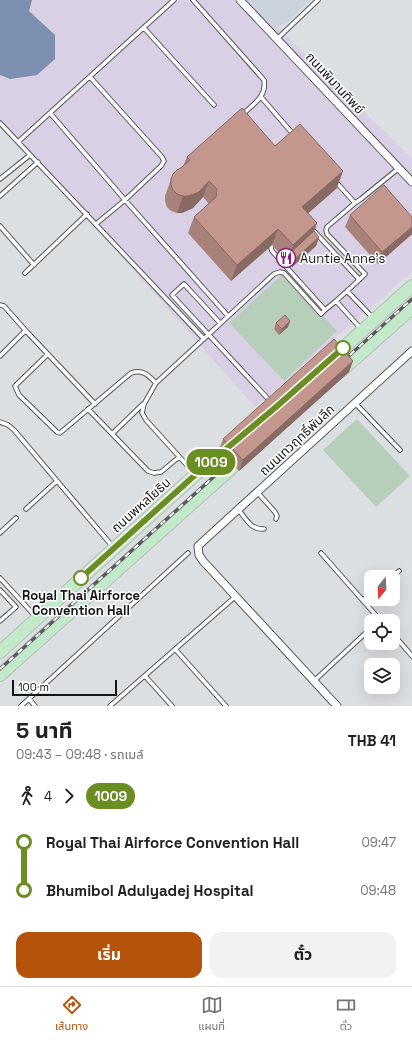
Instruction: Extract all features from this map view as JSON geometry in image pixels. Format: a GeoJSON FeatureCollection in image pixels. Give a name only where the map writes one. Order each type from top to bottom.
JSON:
{"type":"FeatureCollection","features":[{"type":"Feature","properties":{"kind":"main road"},"geometry":{"type":"LineString","coordinates":[[320,368],[412,286]]}},
{"type":"Feature","properties":{"kind":"main road"},"geometry":{"type":"LineString","coordinates":[[332,379],[412,308]]}},
{"type":"Feature","properties":{"kind":"main road"},"geometry":{"type":"LineString","coordinates":[[362,331],[374,342]]}},
{"type":"Feature","properties":{"kind":"main road","name":"ถนนพหลโยธิน"},"geometry":{"type":"LineString","coordinates":[[0,652],[195,475],[244,435]]}},
{"type":"Feature","properties":{"kind":"main road"},"geometry":{"type":"LineString","coordinates":[[0,675],[256,446]]}},
{"type":"Feature","properties":{"kind":"street","name":"ถนนพิมานทิพย์"},"geometry":{"type":"LineString","coordinates":[[240,0],[412,182]]}},
{"type":"Feature","properties":{"kind":"street","name":"ถนนเทวฤทธิ์พันลึก"},"geometry":{"type":"LineString","coordinates":[[236,596],[203,561],[199,554],[198,546],[412,351]]}},
{"type":"Feature","properties":{"kind":"street"},"geometry":{"type":"LineString","coordinates":[[236,596],[337,706]]}},
{"type":"Feature","properties":{"kind":"lane"},"geometry":{"type":"LineString","coordinates":[[18,142],[174,0]]}},
{"type":"Feature","properties":{"kind":"lane"},"geometry":{"type":"LineString","coordinates":[[193,0],[264,80],[265,87],[261,98],[240,116]]}},
{"type":"Feature","properties":{"kind":"lane"},"geometry":{"type":"LineString","coordinates":[[277,39],[318,0]]}},
{"type":"Feature","properties":{"kind":"lane"},"geometry":{"type":"LineString","coordinates":[[144,28],[214,105]]}},
{"type":"Feature","properties":{"kind":"lane"},"geometry":{"type":"LineString","coordinates":[[90,77],[164,161],[161,166],[125,200],[96,224]]}},
{"type":"Feature","properties":{"kind":"lane"},"geometry":{"type":"LineString","coordinates":[[261,98],[296,138]]}},
{"type":"Feature","properties":{"kind":"lane"},"geometry":{"type":"LineString","coordinates":[[50,113],[228,316]]}},
{"type":"Feature","properties":{"kind":"lane"},"geometry":{"type":"LineString","coordinates":[[0,123],[204,339]]}},
{"type":"Feature","properties":{"kind":"lane"},"geometry":{"type":"LineString","coordinates":[[0,179],[30,155]]}},
{"type":"Feature","properties":{"kind":"lane"},"geometry":{"type":"LineString","coordinates":[[0,196],[38,162]]}},
{"type":"Feature","properties":{"kind":"lane"},"geometry":{"type":"LineString","coordinates":[[195,475],[146,420],[142,412],[144,404],[156,383],[274,274],[280,272],[284,273],[321,314],[326,310],[365,274],[327,234],[326,227],[399,168]]}},
{"type":"Feature","properties":{"kind":"lane"},"geometry":{"type":"LineString","coordinates":[[331,176],[355,203]]}},
{"type":"Feature","properties":{"kind":"lane"},"geometry":{"type":"LineString","coordinates":[[25,273],[87,214]]}},
{"type":"Feature","properties":{"kind":"lane"},"geometry":{"type":"LineString","coordinates":[[307,223],[358,278],[358,281]]}},
{"type":"Feature","properties":{"kind":"lane"},"geometry":{"type":"LineString","coordinates":[[0,226],[34,265]]}},
{"type":"Feature","properties":{"kind":"lane"},"geometry":{"type":"LineString","coordinates":[[272,245],[272,251],[326,310]]}},
{"type":"Feature","properties":{"kind":"lane"},"geometry":{"type":"LineString","coordinates":[[220,323],[184,284],[172,295],[274,407]]}},
{"type":"Feature","properties":{"kind":"lane"},"geometry":{"type":"LineString","coordinates":[[347,291],[374,320]]}},
{"type":"Feature","properties":{"kind":"lane"},"geometry":{"type":"LineString","coordinates":[[336,300],[362,331]]}},
{"type":"Feature","properties":{"kind":"lane"},"geometry":{"type":"LineString","coordinates":[[0,305],[4,306],[95,404]]}},
{"type":"Feature","properties":{"kind":"lane"},"geometry":{"type":"LineString","coordinates":[[0,356],[24,332],[27,332]]}},
{"type":"Feature","properties":{"kind":"lane"},"geometry":{"type":"LineString","coordinates":[[48,354],[15,386],[19,395],[57,432],[60,433],[131,373],[137,371],[147,374],[156,383]]}},
{"type":"Feature","properties":{"kind":"lane"},"geometry":{"type":"LineString","coordinates":[[355,402],[400,450]]}},
{"type":"Feature","properties":{"kind":"lane"},"geometry":{"type":"LineString","coordinates":[[112,434],[144,404]]}},
{"type":"Feature","properties":{"kind":"lane"},"geometry":{"type":"LineString","coordinates":[[88,409],[148,471],[154,473],[161,472],[179,457]]}},
{"type":"Feature","properties":{"kind":"lane"},"geometry":{"type":"LineString","coordinates":[[0,422],[8,425],[14,430],[114,548]]}},
{"type":"Feature","properties":{"kind":"lane"},"geometry":{"type":"LineString","coordinates":[[26,509],[57,481]]}},
{"type":"Feature","properties":{"kind":"lane"},"geometry":{"type":"LineString","coordinates":[[257,492],[275,512],[277,516],[276,519]]}},
{"type":"Feature","properties":{"kind":"lane"},"geometry":{"type":"LineString","coordinates":[[238,509],[250,525],[258,529],[264,529]]}},
{"type":"Feature","properties":{"kind":"lane"},"geometry":{"type":"LineString","coordinates":[[0,533],[16,518]]}},
{"type":"Feature","properties":{"kind":"lane"},"geometry":{"type":"LineString","coordinates":[[21,706],[188,553]]}},
{"type":"Feature","properties":{"kind":"lane"},"geometry":{"type":"LineString","coordinates":[[321,553],[374,614]]}},
{"type":"Feature","properties":{"kind":"lane"},"geometry":{"type":"LineString","coordinates":[[0,578],[37,618]]}},
{"type":"Feature","properties":{"kind":"lane"},"geometry":{"type":"LineString","coordinates":[[0,590],[16,607],[0,621]]}},
{"type":"Feature","properties":{"kind":"lane"},"geometry":{"type":"LineString","coordinates":[[110,706],[236,596]]}},
{"type":"Feature","properties":{"kind":"lane"},"geometry":{"type":"LineString","coordinates":[[314,681],[364,635]]}},
{"type":"Feature","properties":{"kind":"lane"},"geometry":{"type":"LineString","coordinates":[[400,642],[412,656]]}},
{"type":"Feature","properties":{"kind":"lane"},"geometry":{"type":"LineString","coordinates":[[175,649],[226,706]]}},
{"type":"Feature","properties":{"kind":"lane"},"geometry":{"type":"LineString","coordinates":[[145,676],[172,706]]}},
{"type":"Feature","properties":{"kind":"lane"},"geometry":{"type":"LineString","coordinates":[[29,699],[35,706]]}},
{"type":"Feature","properties":{"kind":"shaded area"},"geometry":{"type":"Polygon","coordinates":[[[0,0],[249,0],[269,22],[277,27],[412,158],[412,272],[255,407],[0,120],[0,0]]]}},
{"type":"Feature","properties":{"kind":"shaded area"},"geometry":{"type":"Polygon","coordinates":[[[249,0],[310,0],[287,23],[277,27],[269,22],[249,0]]]}},
{"type":"Feature","properties":{"kind":"green space"},"geometry":{"type":"Polygon","coordinates":[[[284,273],[337,331],[284,381],[229,323],[284,273]]]}},
{"type":"Feature","properties":{"kind":"green space"},"geometry":{"type":"Polygon","coordinates":[[[357,419],[410,476],[376,507],[323,450],[357,419]]]}},
{"type":"Feature","properties":{"kind":"water"},"geometry":{"type":"Polygon","coordinates":[[[0,0],[32,0],[29,11],[55,35],[55,59],[37,75],[10,79],[0,75],[0,0]]]}},
{"type":"Feature","properties":{"kind":"building"},"geometry":{"type":"Polygon","coordinates":[[[242,108],[275,146],[300,124],[343,171],[302,207],[317,223],[293,245],[278,229],[237,265],[194,217],[216,197],[217,189],[209,181],[199,192],[188,196],[183,196],[177,194],[173,190],[171,179],[177,170],[190,160],[187,157],[242,108]]]}},
{"type":"Feature","properties":{"kind":"building"},"geometry":{"type":"Polygon","coordinates":[[[384,185],[412,217],[412,227],[382,252],[350,215],[384,185]]]}},
{"type":"Feature","properties":{"kind":"building"},"geometry":{"type":"Polygon","coordinates":[[[314,231],[319,237],[295,259],[290,253],[314,231]]]}},
{"type":"Feature","properties":{"kind":"building"},"geometry":{"type":"Polygon","coordinates":[[[285,315],[290,321],[282,329],[276,323],[285,315]]]}},
{"type":"Feature","properties":{"kind":"building"},"geometry":{"type":"Polygon","coordinates":[[[334,339],[353,361],[243,460],[223,439],[334,339]]]}},
{"type":"Feature","properties":{"kind":"railway"},"geometry":{"type":"LineString","coordinates":[[341,363],[412,299]]}},
{"type":"Feature","properties":{"kind":"railway"},"geometry":{"type":"LineString","coordinates":[[0,669],[238,455]]}},
{"type":"Feature","properties":{"kind":"bus line","name":"1009"},"geometry":{"type":"LineString","coordinates":[[81,578],[195,475],[343,348]]}},
{"type":"Feature","properties":{"kind":"place","name":"Auntie Anne's"},"geometry":{"type":"Point","coordinates":[286,258]}},
{"type":"Feature","properties":{"kind":"place","name":"Royal Thai Airforce Convention Hall"},"geometry":{"type":"Point","coordinates":[81,578]}}]}
